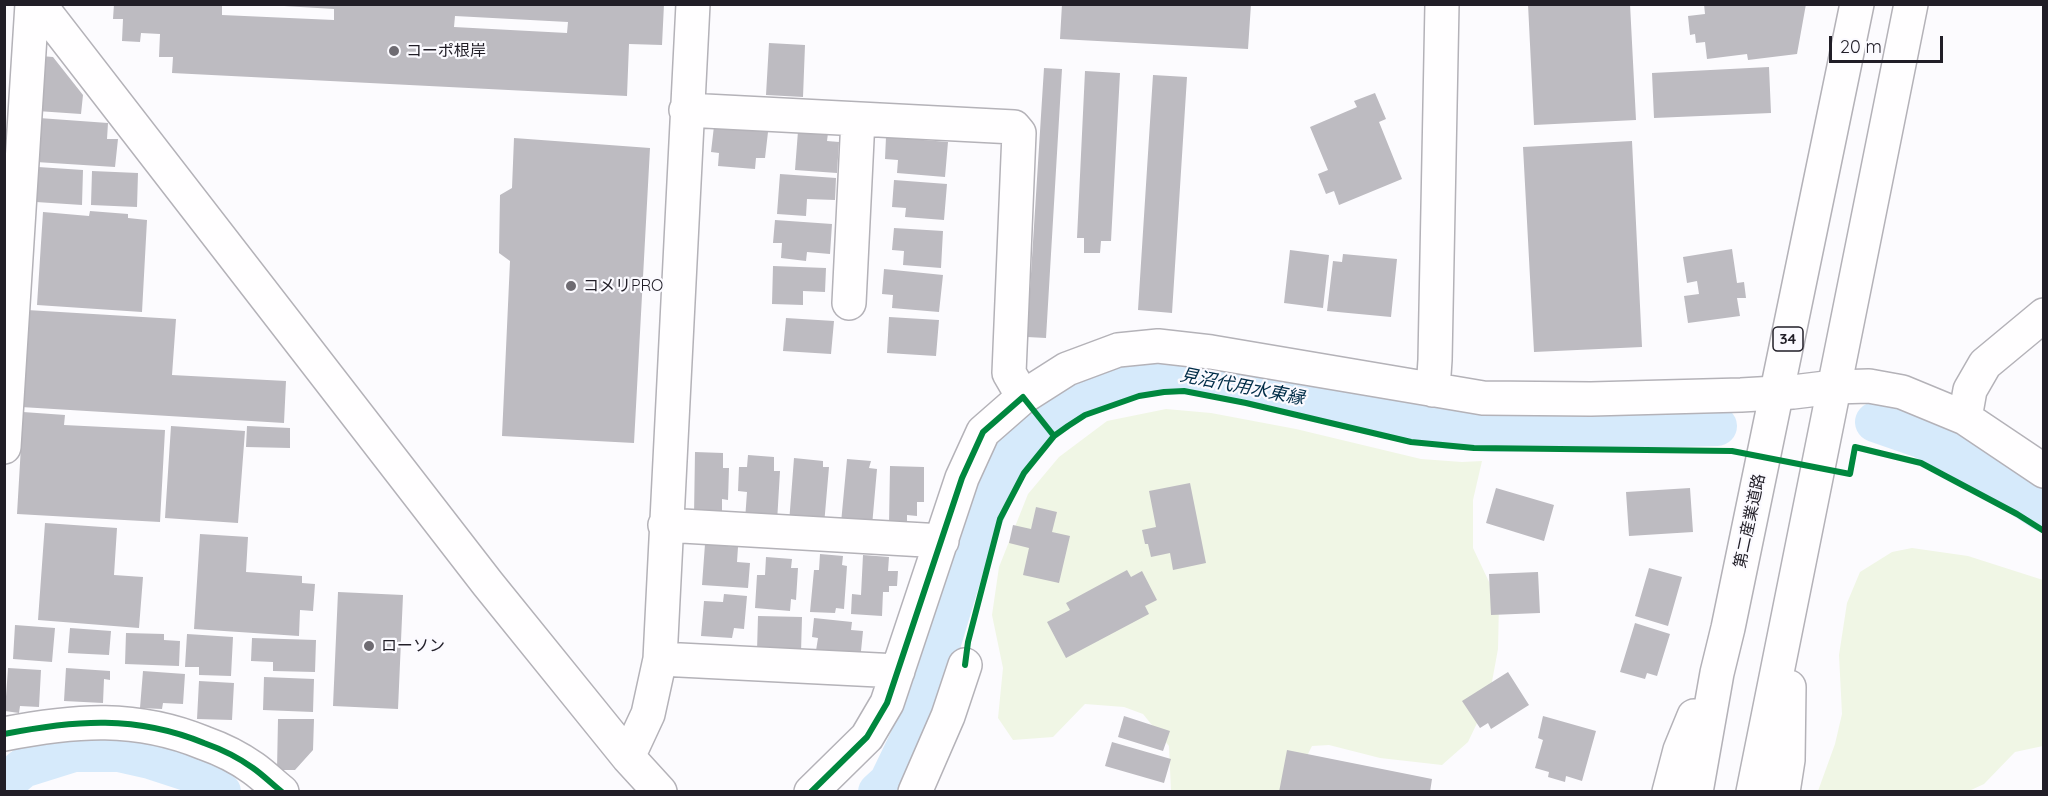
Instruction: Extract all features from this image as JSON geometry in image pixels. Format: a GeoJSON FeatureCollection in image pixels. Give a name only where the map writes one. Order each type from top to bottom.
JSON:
{"type":"FeatureCollection","features":[{"type":"Feature","properties":{"kind":"street"},"geometry":{"type":"LineString","coordinates":[[4,447],[11,226],[32,4]]}},
{"type":"Feature","properties":{"kind":"street"},"geometry":{"type":"LineString","coordinates":[[39,4],[488,584],[628,758],[660,792]]}},
{"type":"Feature","properties":{"kind":"street"},"geometry":{"type":"LineString","coordinates":[[628,758],[648,714],[660,659],[693,4]]}},
{"type":"Feature","properties":{"kind":"street"},"geometry":{"type":"LineString","coordinates":[[1433,390],[1443,4]]}},
{"type":"Feature","properties":{"kind":"street","name":"第二産業道路"},"geometry":{"type":"LineString","coordinates":[[1696,792],[1717,673],[1857,4]]}},
{"type":"Feature","properties":{"kind":"street"},"geometry":{"type":"LineString","coordinates":[[1753,792],[1911,4]]}},
{"type":"Feature","properties":{"kind":"street"},"geometry":{"type":"LineString","coordinates":[[686,110],[1014,127],[1019,133],[1009,373],[1023,397]]}},
{"type":"Feature","properties":{"kind":"street"},"geometry":{"type":"LineString","coordinates":[[849,303],[858,119]]}},
{"type":"Feature","properties":{"kind":"street"},"geometry":{"type":"LineString","coordinates":[[1965,418],[1970,390],[1985,364],[2043,315]]}},
{"type":"Feature","properties":{"kind":"street"},"geometry":{"type":"LineString","coordinates":[[811,792],[867,737],[887,704],[962,478],[983,432],[1023,397],[1067,369],[1118,350],[1158,346],[1211,352],[1483,398],[1591,399],[1777,393],[1869,386],[1902,392],[1965,418],[2043,471]]}},
{"type":"Feature","properties":{"kind":"street"},"geometry":{"type":"LineString","coordinates":[[665,525],[942,541]]}},
{"type":"Feature","properties":{"kind":"street"},"geometry":{"type":"LineString","coordinates":[[1783,792],[1788,760],[1792,601]]}},
{"type":"Feature","properties":{"kind":"street"},"geometry":{"type":"LineString","coordinates":[[660,659],[898,671]]}},
{"type":"Feature","properties":{"kind":"street"},"geometry":{"type":"LineString","coordinates":[[915,792],[948,716],[965,665]]}},
{"type":"Feature","properties":{"kind":"street","name":"34"},"geometry":{"type":"LineString","coordinates":[[1669,792],[1680,750],[1696,712],[1717,673]]}},
{"type":"Feature","properties":{"kind":"street"},"geometry":{"type":"LineString","coordinates":[[4,734],[49,725],[101,721],[135,723],[179,732],[217,748],[252,767],[282,792]]}},
{"type":"Feature","properties":{"kind":"green space"},"geometry":{"type":"Polygon","coordinates":[[[1166,409],[1211,413],[1296,429],[1421,459],[1482,461],[1473,500],[1473,548],[1499,603],[1498,649],[1489,698],[1468,742],[1442,765],[1380,758],[1329,745],[1312,746],[1292,786],[1292,791],[1171,791],[1169,746],[1143,714],[1124,707],[1085,704],[1053,737],[1013,740],[998,718],[1003,668],[992,615],[999,567],[1028,494],[1059,457],[1107,421],[1166,409]]]}},
{"type":"Feature","properties":{"kind":"green space"},"geometry":{"type":"Polygon","coordinates":[[[1912,548],[1968,556],[2043,580],[2043,746],[2015,752],[1984,784],[1969,791],[1818,791],[1835,744],[1842,714],[1839,655],[1847,603],[1860,572],[1892,552],[1912,548]]]}},
{"type":"Feature","properties":{"kind":"building","name":"コーポ根岸"},"geometry":{"type":"Polygon","coordinates":[[[114,4],[222,4],[222,15],[334,20],[334,9],[284,6],[284,4],[664,4],[662,45],[629,44],[627,96],[172,73],[173,57],[159,57],[160,34],[141,33],[140,42],[122,41],[123,19],[113,19],[114,4]],[[455,16],[454,27],[567,33],[568,22],[455,16]]]}},
{"type":"Feature","properties":{"kind":"building"},"geometry":{"type":"Polygon","coordinates":[[[1062,4],[1251,4],[1248,49],[1060,39],[1062,4]]]}},
{"type":"Feature","properties":{"kind":"building"},"geometry":{"type":"Polygon","coordinates":[[[1528,4],[1630,4],[1636,120],[1534,125],[1528,4]]]}},
{"type":"Feature","properties":{"kind":"building"},"geometry":{"type":"Polygon","coordinates":[[[1704,4],[1806,4],[1797,54],[1748,60],[1747,54],[1707,59],[1705,42],[1696,43],[1695,34],[1690,35],[1688,16],[1705,14],[1704,4]]]}},
{"type":"Feature","properties":{"kind":"building"},"geometry":{"type":"Polygon","coordinates":[[[769,43],[805,45],[803,97],[766,95],[769,43]]]}},
{"type":"Feature","properties":{"kind":"building"},"geometry":{"type":"Polygon","coordinates":[[[41,56],[53,57],[83,95],[81,114],[37,111],[41,56]]]}},
{"type":"Feature","properties":{"kind":"building"},"geometry":{"type":"Polygon","coordinates":[[[1769,67],[1771,113],[1654,118],[1652,73],[1769,67]]]}},
{"type":"Feature","properties":{"kind":"building"},"geometry":{"type":"Polygon","coordinates":[[[1044,68],[1062,69],[1046,338],[1027,337],[1044,68]]]}},
{"type":"Feature","properties":{"kind":"building"},"geometry":{"type":"Polygon","coordinates":[[[1085,71],[1120,73],[1111,241],[1101,241],[1100,253],[1084,253],[1084,238],[1077,238],[1085,71]]]}},
{"type":"Feature","properties":{"kind":"building"},"geometry":{"type":"Polygon","coordinates":[[[1153,75],[1187,77],[1172,313],[1138,310],[1153,75]]]}},
{"type":"Feature","properties":{"kind":"building"},"geometry":{"type":"Polygon","coordinates":[[[1375,93],[1386,119],[1379,122],[1402,179],[1339,205],[1334,191],[1326,194],[1318,174],[1328,170],[1310,127],[1357,107],[1354,101],[1375,93]]]}},
{"type":"Feature","properties":{"kind":"building"},"geometry":{"type":"Polygon","coordinates":[[[39,118],[108,123],[107,139],[118,139],[115,167],[36,162],[39,118]]]}},
{"type":"Feature","properties":{"kind":"building"},"geometry":{"type":"Polygon","coordinates":[[[714,126],[768,132],[765,158],[756,158],[755,169],[718,166],[719,153],[711,152],[714,126]]]}},
{"type":"Feature","properties":{"kind":"building"},"geometry":{"type":"Polygon","coordinates":[[[798,131],[828,133],[827,141],[839,142],[837,173],[795,170],[798,131]]]}},
{"type":"Feature","properties":{"kind":"building"},"geometry":{"type":"Polygon","coordinates":[[[886,137],[948,142],[945,177],[897,173],[898,160],[885,159],[886,137]]]}},
{"type":"Feature","properties":{"kind":"building"},"geometry":{"type":"Polygon","coordinates":[[[514,138],[650,148],[634,443],[502,436],[510,261],[499,253],[500,195],[512,188],[514,138]]]}},
{"type":"Feature","properties":{"kind":"building"},"geometry":{"type":"Polygon","coordinates":[[[1632,141],[1642,347],[1534,352],[1523,147],[1632,141]]]}},
{"type":"Feature","properties":{"kind":"building"},"geometry":{"type":"Polygon","coordinates":[[[38,167],[83,170],[82,205],[36,202],[38,167]]]}},
{"type":"Feature","properties":{"kind":"building"},"geometry":{"type":"Polygon","coordinates":[[[92,171],[138,173],[137,207],[91,205],[92,171]]]}},
{"type":"Feature","properties":{"kind":"building"},"geometry":{"type":"Polygon","coordinates":[[[780,174],[836,178],[835,200],[807,199],[806,216],[777,214],[780,174]]]}},
{"type":"Feature","properties":{"kind":"building"},"geometry":{"type":"Polygon","coordinates":[[[894,180],[947,184],[944,220],[905,217],[906,208],[892,207],[894,180]]]}},
{"type":"Feature","properties":{"kind":"building"},"geometry":{"type":"Polygon","coordinates":[[[90,211],[128,214],[128,218],[147,220],[142,312],[37,305],[43,212],[89,216],[90,211]]]}},
{"type":"Feature","properties":{"kind":"building"},"geometry":{"type":"Polygon","coordinates":[[[775,220],[832,224],[830,254],[807,252],[806,261],[781,258],[782,243],[773,243],[775,220]]]}},
{"type":"Feature","properties":{"kind":"building"},"geometry":{"type":"Polygon","coordinates":[[[894,228],[943,231],[941,268],[903,265],[904,251],[892,250],[894,228]]]}},
{"type":"Feature","properties":{"kind":"building"},"geometry":{"type":"Polygon","coordinates":[[[1732,249],[1737,283],[1744,282],[1746,298],[1737,298],[1740,316],[1688,323],[1684,296],[1699,294],[1697,281],[1687,283],[1683,257],[1732,249]]]}},
{"type":"Feature","properties":{"kind":"building"},"geometry":{"type":"Polygon","coordinates":[[[1290,250],[1329,255],[1323,308],[1284,303],[1290,250]]]}},
{"type":"Feature","properties":{"kind":"building"},"geometry":{"type":"Polygon","coordinates":[[[1343,254],[1397,259],[1391,317],[1327,311],[1333,261],[1342,262],[1343,254]]]}},
{"type":"Feature","properties":{"kind":"building"},"geometry":{"type":"Polygon","coordinates":[[[773,266],[826,268],[825,292],[803,291],[803,305],[772,304],[773,266]]]}},
{"type":"Feature","properties":{"kind":"building"},"geometry":{"type":"Polygon","coordinates":[[[884,269],[943,275],[939,312],[892,308],[893,295],[882,294],[884,269]]]}},
{"type":"Feature","properties":{"kind":"building"},"geometry":{"type":"Polygon","coordinates":[[[27,310],[176,319],[172,375],[286,381],[284,423],[21,407],[27,310]]]}},
{"type":"Feature","properties":{"kind":"building"},"geometry":{"type":"Polygon","coordinates":[[[889,317],[939,320],[936,356],[887,353],[889,317]]]}},
{"type":"Feature","properties":{"kind":"building"},"geometry":{"type":"Polygon","coordinates":[[[786,318],[834,321],[831,354],[783,351],[786,318]]]}},
{"type":"Feature","properties":{"kind":"building"},"geometry":{"type":"Polygon","coordinates":[[[23,412],[65,415],[64,425],[165,430],[160,522],[17,514],[23,412]]]}},
{"type":"Feature","properties":{"kind":"building"},"geometry":{"type":"Polygon","coordinates":[[[171,426],[245,431],[238,523],[165,518],[171,426]]]}},
{"type":"Feature","properties":{"kind":"building"},"geometry":{"type":"Polygon","coordinates":[[[247,426],[290,428],[290,448],[246,447],[247,426]]]}},
{"type":"Feature","properties":{"kind":"building"},"geometry":{"type":"Polygon","coordinates":[[[695,452],[723,453],[723,468],[729,468],[728,500],[722,499],[722,517],[694,516],[695,452]]]}},
{"type":"Feature","properties":{"kind":"building"},"geometry":{"type":"Polygon","coordinates":[[[748,455],[774,457],[774,471],[780,471],[777,522],[745,520],[747,492],[738,491],[739,467],[747,467],[748,455]]]}},
{"type":"Feature","properties":{"kind":"building"},"geometry":{"type":"Polygon","coordinates":[[[794,458],[823,461],[823,467],[829,467],[824,525],[789,523],[794,458]]]}},
{"type":"Feature","properties":{"kind":"building"},"geometry":{"type":"Polygon","coordinates":[[[847,459],[871,461],[869,468],[877,469],[872,526],[841,523],[847,459]]]}},
{"type":"Feature","properties":{"kind":"building"},"geometry":{"type":"Polygon","coordinates":[[[890,466],[924,467],[924,502],[917,502],[917,516],[907,515],[907,525],[889,525],[890,466]]]}},
{"type":"Feature","properties":{"kind":"building"},"geometry":{"type":"Polygon","coordinates":[[[1190,483],[1206,563],[1173,570],[1170,553],[1151,557],[1148,544],[1145,544],[1142,530],[1156,527],[1149,491],[1190,483]]]}},
{"type":"Feature","properties":{"kind":"building"},"geometry":{"type":"Polygon","coordinates":[[[1496,488],[1554,505],[1544,541],[1486,523],[1496,488]]]}},
{"type":"Feature","properties":{"kind":"building"},"geometry":{"type":"Polygon","coordinates":[[[1690,488],[1693,532],[1629,536],[1626,492],[1690,488]]]}},
{"type":"Feature","properties":{"kind":"building"},"geometry":{"type":"Polygon","coordinates":[[[1036,507],[1057,512],[1052,532],[1070,536],[1059,583],[1023,575],[1029,548],[1009,543],[1013,525],[1031,529],[1036,507]]]}},
{"type":"Feature","properties":{"kind":"building"},"geometry":{"type":"Polygon","coordinates":[[[45,523],[117,528],[114,575],[143,577],[139,628],[38,620],[45,523]]]}},
{"type":"Feature","properties":{"kind":"building"},"geometry":{"type":"Polygon","coordinates":[[[200,534],[248,537],[246,572],[302,576],[302,583],[315,584],[313,611],[300,610],[299,636],[194,629],[200,534]]]}},
{"type":"Feature","properties":{"kind":"building"},"geometry":{"type":"Polygon","coordinates":[[[705,544],[738,547],[737,562],[750,563],[748,588],[702,585],[705,544]]]}},
{"type":"Feature","properties":{"kind":"building"},"geometry":{"type":"Polygon","coordinates":[[[820,554],[843,556],[842,565],[847,566],[844,609],[836,608],[835,613],[810,612],[814,570],[819,570],[820,554]]]}},
{"type":"Feature","properties":{"kind":"building"},"geometry":{"type":"Polygon","coordinates":[[[863,555],[889,557],[888,571],[898,571],[897,586],[889,586],[889,592],[883,592],[882,616],[851,614],[852,594],[861,595],[863,555]]]}},
{"type":"Feature","properties":{"kind":"building"},"geometry":{"type":"Polygon","coordinates":[[[766,557],[792,559],[791,568],[798,568],[796,600],[791,599],[790,611],[755,608],[757,575],[765,575],[766,557]]]}},
{"type":"Feature","properties":{"kind":"building"},"geometry":{"type":"Polygon","coordinates":[[[1649,568],[1682,577],[1668,626],[1635,616],[1649,568]]]}},
{"type":"Feature","properties":{"kind":"building"},"geometry":{"type":"Polygon","coordinates":[[[1127,570],[1131,577],[1142,571],[1157,600],[1145,606],[1149,614],[1066,658],[1047,622],[1070,610],[1066,603],[1127,570]]]}},
{"type":"Feature","properties":{"kind":"building"},"geometry":{"type":"Polygon","coordinates":[[[1538,572],[1540,613],[1491,615],[1489,574],[1538,572]]]}},
{"type":"Feature","properties":{"kind":"building"},"geometry":{"type":"Polygon","coordinates":[[[338,592],[403,595],[398,709],[333,706],[338,592]]]}},
{"type":"Feature","properties":{"kind":"building"},"geometry":{"type":"Polygon","coordinates":[[[724,594],[747,596],[744,629],[734,628],[732,638],[701,636],[704,601],[723,602],[724,594]]]}},
{"type":"Feature","properties":{"kind":"building"},"geometry":{"type":"Polygon","coordinates":[[[758,616],[802,617],[801,653],[757,651],[758,616]]]}},
{"type":"Feature","properties":{"kind":"building"},"geometry":{"type":"Polygon","coordinates":[[[814,618],[852,622],[851,630],[863,631],[860,661],[815,657],[818,638],[812,637],[814,618]]]}},
{"type":"Feature","properties":{"kind":"building"},"geometry":{"type":"Polygon","coordinates":[[[1635,623],[1670,634],[1657,676],[1647,673],[1645,679],[1620,672],[1635,623]]]}},
{"type":"Feature","properties":{"kind":"building"},"geometry":{"type":"Polygon","coordinates":[[[15,625],[55,628],[52,662],[13,659],[15,625]]]}},
{"type":"Feature","properties":{"kind":"building"},"geometry":{"type":"Polygon","coordinates":[[[70,628],[111,631],[109,655],[68,653],[70,628]]]}},
{"type":"Feature","properties":{"kind":"building"},"geometry":{"type":"Polygon","coordinates":[[[126,633],[164,634],[164,640],[180,641],[179,666],[125,664],[126,633]]]}},
{"type":"Feature","properties":{"kind":"building"},"geometry":{"type":"Polygon","coordinates":[[[187,634],[233,637],[231,676],[199,675],[199,667],[185,667],[187,634]]]}},
{"type":"Feature","properties":{"kind":"building"},"geometry":{"type":"Polygon","coordinates":[[[252,638],[316,640],[315,672],[273,671],[273,662],[251,661],[252,638]]]}},
{"type":"Feature","properties":{"kind":"building"},"geometry":{"type":"Polygon","coordinates":[[[8,668],[41,670],[39,707],[20,706],[19,713],[5,711],[8,668]]]}},
{"type":"Feature","properties":{"kind":"building"},"geometry":{"type":"Polygon","coordinates":[[[66,668],[110,671],[110,680],[104,679],[103,703],[64,701],[66,668]]]}},
{"type":"Feature","properties":{"kind":"building"},"geometry":{"type":"Polygon","coordinates":[[[143,671],[185,674],[183,704],[163,703],[162,709],[140,708],[143,671]]]}},
{"type":"Feature","properties":{"kind":"building"},"geometry":{"type":"Polygon","coordinates":[[[1508,672],[1529,705],[1491,729],[1488,723],[1480,728],[1462,701],[1508,672]]]}},
{"type":"Feature","properties":{"kind":"building"},"geometry":{"type":"Polygon","coordinates":[[[264,677],[314,679],[313,712],[263,710],[264,677]]]}},
{"type":"Feature","properties":{"kind":"building"},"geometry":{"type":"Polygon","coordinates":[[[199,681],[234,683],[232,720],[197,719],[199,681]]]}},
{"type":"Feature","properties":{"kind":"building"},"geometry":{"type":"Polygon","coordinates":[[[1124,716],[1170,731],[1163,751],[1118,737],[1124,716]]]}},
{"type":"Feature","properties":{"kind":"building"},"geometry":{"type":"Polygon","coordinates":[[[1543,716],[1596,731],[1582,781],[1566,776],[1565,782],[1548,777],[1549,772],[1535,768],[1543,740],[1538,738],[1543,716]]]}},
{"type":"Feature","properties":{"kind":"building"},"geometry":{"type":"Polygon","coordinates":[[[278,719],[314,719],[313,750],[295,770],[277,770],[278,719]]]}},
{"type":"Feature","properties":{"kind":"building"},"geometry":{"type":"Polygon","coordinates":[[[1112,742],[1171,759],[1164,783],[1105,766],[1112,742]]]}},
{"type":"Feature","properties":{"kind":"building"},"geometry":{"type":"Polygon","coordinates":[[[1287,750],[1432,779],[1430,792],[1279,792],[1287,750]]]}},
{"type":"Feature","properties":{"kind":"waterway","name":"見沼代用水東縁"},"geometry":{"type":"LineString","coordinates":[[878,792],[889,782],[916,726],[970,547],[1010,456],[1032,428],[1065,405],[1105,384],[1135,375],[1177,373],[1219,379],[1411,423],[1449,429],[1493,432],[1717,426]]}},
{"type":"Feature","properties":{"kind":"waterway","name":"見沼代用水東縁"},"geometry":{"type":"LineString","coordinates":[[1875,422],[1921,438],[1957,456],[2044,512]]}},
{"type":"Feature","properties":{"kind":"waterway","name":"見沼代用水東縁"},"geometry":{"type":"LineString","coordinates":[[4,784],[23,768],[74,752],[119,752],[150,759],[199,775],[221,792]]}},
{"type":"Feature","properties":{"kind":"cycle path"},"geometry":{"type":"LineString","coordinates":[[965,665],[968,642],[1000,519],[1024,473],[1054,436],[1085,415],[1139,396],[1164,392],[1184,391],[1246,403],[1411,442],[1474,448],[1732,451],[1850,474],[1855,447],[1921,463],[2017,514],[2044,531]]}},
{"type":"Feature","properties":{"kind":"cycle path"},"geometry":{"type":"LineString","coordinates":[[811,792],[867,737],[887,703],[962,478],[983,432],[1023,397],[1054,436]]}},
{"type":"Feature","properties":{"kind":"cycle path"},"geometry":{"type":"LineString","coordinates":[[4,734],[81,723],[130,724],[154,728],[179,734],[230,754],[253,768],[282,792]]}},
{"type":"Feature","properties":{"kind":"place","name":"コーポ根岸"},"geometry":{"type":"Point","coordinates":[394,51]}},
{"type":"Feature","properties":{"kind":"place","name":"コメリPRO"},"geometry":{"type":"Point","coordinates":[571,286]}},
{"type":"Feature","properties":{"kind":"place","name":"ローソン"},"geometry":{"type":"Point","coordinates":[369,646]}}]}
